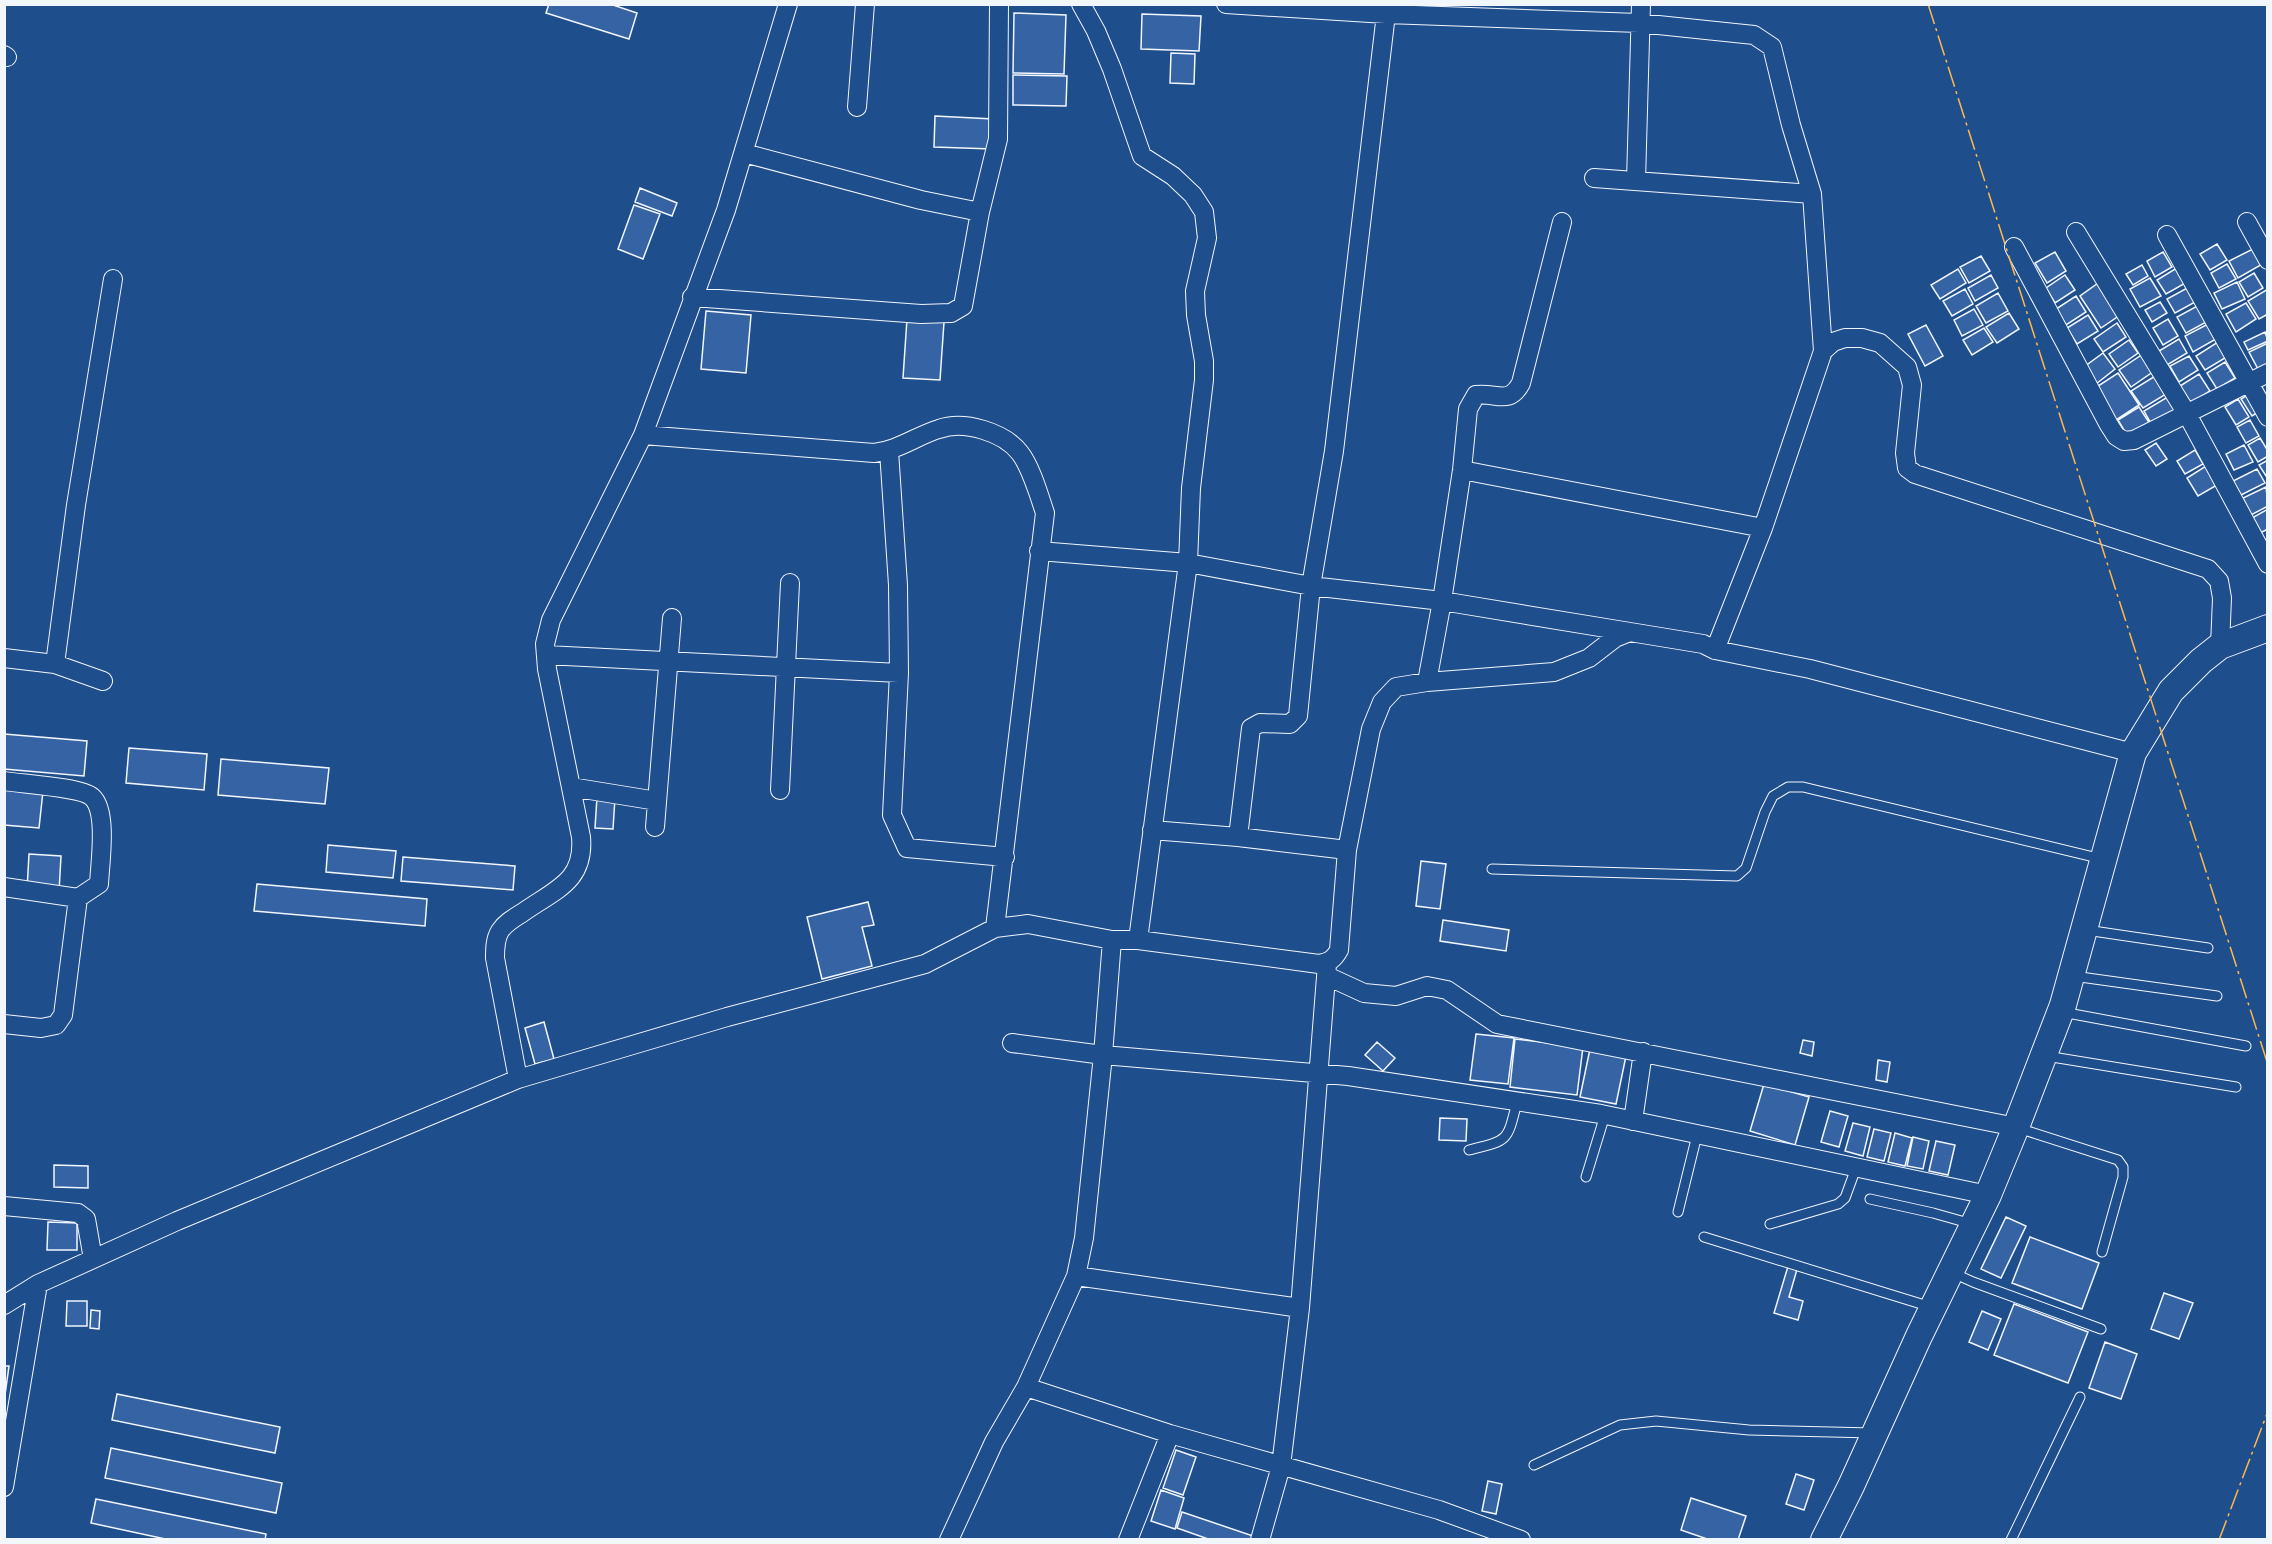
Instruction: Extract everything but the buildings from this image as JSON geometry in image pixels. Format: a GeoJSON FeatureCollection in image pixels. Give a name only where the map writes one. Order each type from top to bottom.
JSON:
{"type":"FeatureCollection","features":[{"type":"Feature","properties":{"kind":"street"},"geometry":{"type":"LineString","coordinates":[[518,1079],[495,958],[496,942],[499,932],[508,922],[571,879],[580,864],[581,837],[547,669],[546,644],[551,620],[643,435],[692,297],[707,263],[744,153],[788,4]]}},
{"type":"Feature","properties":{"kind":"street"},"geometry":{"type":"LineString","coordinates":[[856,107],[865,4]]}},
{"type":"Feature","properties":{"kind":"street"},"geometry":{"type":"LineString","coordinates":[[692,297],[921,315],[951,313],[963,306],[980,212],[998,139],[999,4]]}},
{"type":"Feature","properties":{"kind":"street"},"geometry":{"type":"LineString","coordinates":[[1082,4],[1112,69],[1142,156],[1173,176],[1193,195],[1204,212],[1207,238],[1195,291],[1196,315],[1204,361],[1204,380],[1191,488],[1188,563],[1138,940]]}},
{"type":"Feature","properties":{"kind":"street"},"geometry":{"type":"LineString","coordinates":[[1226,4],[1386,14],[1640,14],[1754,35],[1772,46],[1791,124],[1812,194],[1823,351],[1763,528],[1715,650]]}},
{"type":"Feature","properties":{"kind":"street"},"geometry":{"type":"LineString","coordinates":[[1238,837],[1251,728],[1260,723],[1290,724],[1298,716],[1311,586],[1334,451],[1386,14]]}},
{"type":"Feature","properties":{"kind":"street"},"geometry":{"type":"LineString","coordinates":[[1636,181],[1640,14]]}},
{"type":"Feature","properties":{"kind":"street"},"geometry":{"type":"LineString","coordinates":[[744,153],[921,200],[980,212]]}},
{"type":"Feature","properties":{"kind":"street"},"geometry":{"type":"LineString","coordinates":[[1594,178],[1812,194]]}},
{"type":"Feature","properties":{"kind":"street"},"geometry":{"type":"LineString","coordinates":[[1428,682],[1462,470],[1468,409],[1476,395],[1503,397],[1517,391],[1521,383],[1562,222]]}},
{"type":"Feature","properties":{"kind":"street"},"geometry":{"type":"LineString","coordinates":[[2247,222],[2268,260]]}},
{"type":"Feature","properties":{"kind":"street"},"geometry":{"type":"LineString","coordinates":[[2076,232],[2187,414],[2268,564]]}},
{"type":"Feature","properties":{"kind":"street"},"geometry":{"type":"LineString","coordinates":[[2167,235],[2268,417]]}},
{"type":"Feature","properties":{"kind":"street"},"geometry":{"type":"LineString","coordinates":[[2014,247],[2116,436],[2124,441],[2134,440],[2268,373]]}},
{"type":"Feature","properties":{"kind":"street"},"geometry":{"type":"LineString","coordinates":[[55,664],[76,505],[113,279]]}},
{"type":"Feature","properties":{"kind":"street"},"geometry":{"type":"LineString","coordinates":[[1823,351],[1833,342],[1845,338],[1862,338],[1880,344],[1907,367],[1912,385],[1905,453],[1907,468],[1915,474],[2208,569],[2219,581],[2222,598],[2220,646]]}},
{"type":"Feature","properties":{"kind":"street"},"geometry":{"type":"LineString","coordinates":[[643,435],[874,453],[903,446],[923,434],[943,427],[960,426],[982,429],[1004,440],[1020,453],[1045,513],[995,928]]}},
{"type":"Feature","properties":{"kind":"street"},"geometry":{"type":"LineString","coordinates":[[889,451],[898,585],[899,673],[892,815],[906,848],[1005,857]]}},
{"type":"Feature","properties":{"kind":"street"},"geometry":{"type":"LineString","coordinates":[[1462,470],[1763,528]]}},
{"type":"Feature","properties":{"kind":"street"},"geometry":{"type":"LineString","coordinates":[[1039,551],[1188,563],[1311,586],[1442,602],[1703,644],[1715,650],[1810,669],[2133,753]]}},
{"type":"Feature","properties":{"kind":"street"},"geometry":{"type":"LineString","coordinates":[[780,790],[790,583]]}},
{"type":"Feature","properties":{"kind":"street"},"geometry":{"type":"LineString","coordinates":[[655,827],[672,618]]}},
{"type":"Feature","properties":{"kind":"street"},"geometry":{"type":"LineString","coordinates":[[1824,1539],[1988,1195],[2016,1127],[2060,1012],[2133,753],[2171,691],[2201,661],[2220,646],[2268,628]]}},
{"type":"Feature","properties":{"kind":"street"},"geometry":{"type":"LineString","coordinates":[[1260,1539],[1281,1466],[1300,1308],[1327,969],[1339,950],[1347,850],[1371,729],[1382,702],[1396,687],[1428,682],[1554,672],[1589,658],[1615,638],[1630,632]]}},
{"type":"Feature","properties":{"kind":"street"},"geometry":{"type":"LineString","coordinates":[[546,656],[899,673]]}},
{"type":"Feature","properties":{"kind":"street"},"geometry":{"type":"LineString","coordinates":[[4,658],[55,664],[103,681]]}},
{"type":"Feature","properties":{"kind":"street"},"geometry":{"type":"LineString","coordinates":[[4,781],[80,791],[92,797],[100,810],[102,830],[99,884],[78,898],[4,887]]}},
{"type":"Feature","properties":{"kind":"street"},"geometry":{"type":"LineString","coordinates":[[571,787],[657,801]]}},
{"type":"Feature","properties":{"kind":"street"},"geometry":{"type":"LineString","coordinates":[[1152,830],[1238,837],[1347,850]]}},
{"type":"Feature","properties":{"kind":"street"},"geometry":{"type":"LineString","coordinates":[[4,1024],[41,1028],[56,1025],[63,1015],[78,898]]}},
{"type":"Feature","properties":{"kind":"street"},"geometry":{"type":"LineString","coordinates":[[4,1305],[38,1284],[177,1221],[518,1079],[727,1017],[926,963],[995,928],[1028,924],[1112,940],[1138,940],[1319,964],[1364,993],[1396,996],[1428,986],[1447,990],[1497,1024],[2016,1127]]}},
{"type":"Feature","properties":{"kind":"street"},"geometry":{"type":"LineString","coordinates":[[949,1539],[994,1442],[1026,1387],[1076,1276],[1084,1238],[1112,940]]}},
{"type":"Feature","properties":{"kind":"street"},"geometry":{"type":"LineString","coordinates":[[1012,1043],[1103,1055],[1318,1073],[1605,1115],[1988,1195]]}},
{"type":"Feature","properties":{"kind":"street"},"geometry":{"type":"LineString","coordinates":[[1633,1121],[1643,1052]]}},
{"type":"Feature","properties":{"kind":"street"},"geometry":{"type":"LineString","coordinates":[[4,1206],[78,1213],[86,1219],[93,1259]]}},
{"type":"Feature","properties":{"kind":"street"},"geometry":{"type":"LineString","coordinates":[[1076,1276],[1300,1308]]}},
{"type":"Feature","properties":{"kind":"street"},"geometry":{"type":"LineString","coordinates":[[4,1487],[38,1284]]}},
{"type":"Feature","properties":{"kind":"street"},"geometry":{"type":"LineString","coordinates":[[1026,1387],[1170,1434],[1438,1510],[1521,1539]]}},
{"type":"Feature","properties":{"kind":"street"},"geometry":{"type":"LineString","coordinates":[[1128,1539],[1170,1434]]}},
{"type":"Feature","properties":{"kind":"lane"},"geometry":{"type":"LineString","coordinates":[[1492,869],[1737,876],[1746,868],[1765,812],[1773,796],[1788,788],[1803,787],[2102,859]]}},
{"type":"Feature","properties":{"kind":"lane"},"geometry":{"type":"LineString","coordinates":[[2083,929],[2208,948]]}},
{"type":"Feature","properties":{"kind":"lane"},"geometry":{"type":"LineString","coordinates":[[2071,975],[2217,996]]}},
{"type":"Feature","properties":{"kind":"lane"},"geometry":{"type":"LineString","coordinates":[[2060,1012],[2246,1046]]}},
{"type":"Feature","properties":{"kind":"lane"},"geometry":{"type":"LineString","coordinates":[[2043,1056],[2236,1087]]}},
{"type":"Feature","properties":{"kind":"lane"},"geometry":{"type":"LineString","coordinates":[[1469,1150],[1498,1143],[1508,1134],[1517,1102]]}},
{"type":"Feature","properties":{"kind":"lane"},"geometry":{"type":"LineString","coordinates":[[1587,1177],[1605,1115]]}},
{"type":"Feature","properties":{"kind":"lane"},"geometry":{"type":"LineString","coordinates":[[2016,1127],[2118,1160],[2123,1167],[2123,1177],[2102,1252]]}},
{"type":"Feature","properties":{"kind":"lane"},"geometry":{"type":"LineString","coordinates":[[1678,1212],[1697,1135]]}},
{"type":"Feature","properties":{"kind":"lane"},"geometry":{"type":"LineString","coordinates":[[1770,1224],[1838,1204],[1845,1198],[1856,1168]]}},
{"type":"Feature","properties":{"kind":"lane"},"geometry":{"type":"LineString","coordinates":[[1870,1200],[1974,1224]]}},
{"type":"Feature","properties":{"kind":"lane"},"geometry":{"type":"LineString","coordinates":[[1704,1237],[1933,1308]]}},
{"type":"Feature","properties":{"kind":"lane"},"geometry":{"type":"LineString","coordinates":[[1951,1272],[2102,1329]]}},
{"type":"Feature","properties":{"kind":"lane"},"geometry":{"type":"LineString","coordinates":[[2011,1539],[2080,1397]]}},
{"type":"Feature","properties":{"kind":"lane"},"geometry":{"type":"LineString","coordinates":[[1534,1466],[1620,1425],[1656,1421],[1749,1430],[1875,1433]]}},
{"type":"Feature","properties":{"kind":"power"},"geometry":{"type":"LineString","coordinates":[[1928,4],[2268,1065]]}},
{"type":"Feature","properties":{"kind":"power"},"geometry":{"type":"LineString","coordinates":[[2219,1540],[2268,1411]]}}]}
